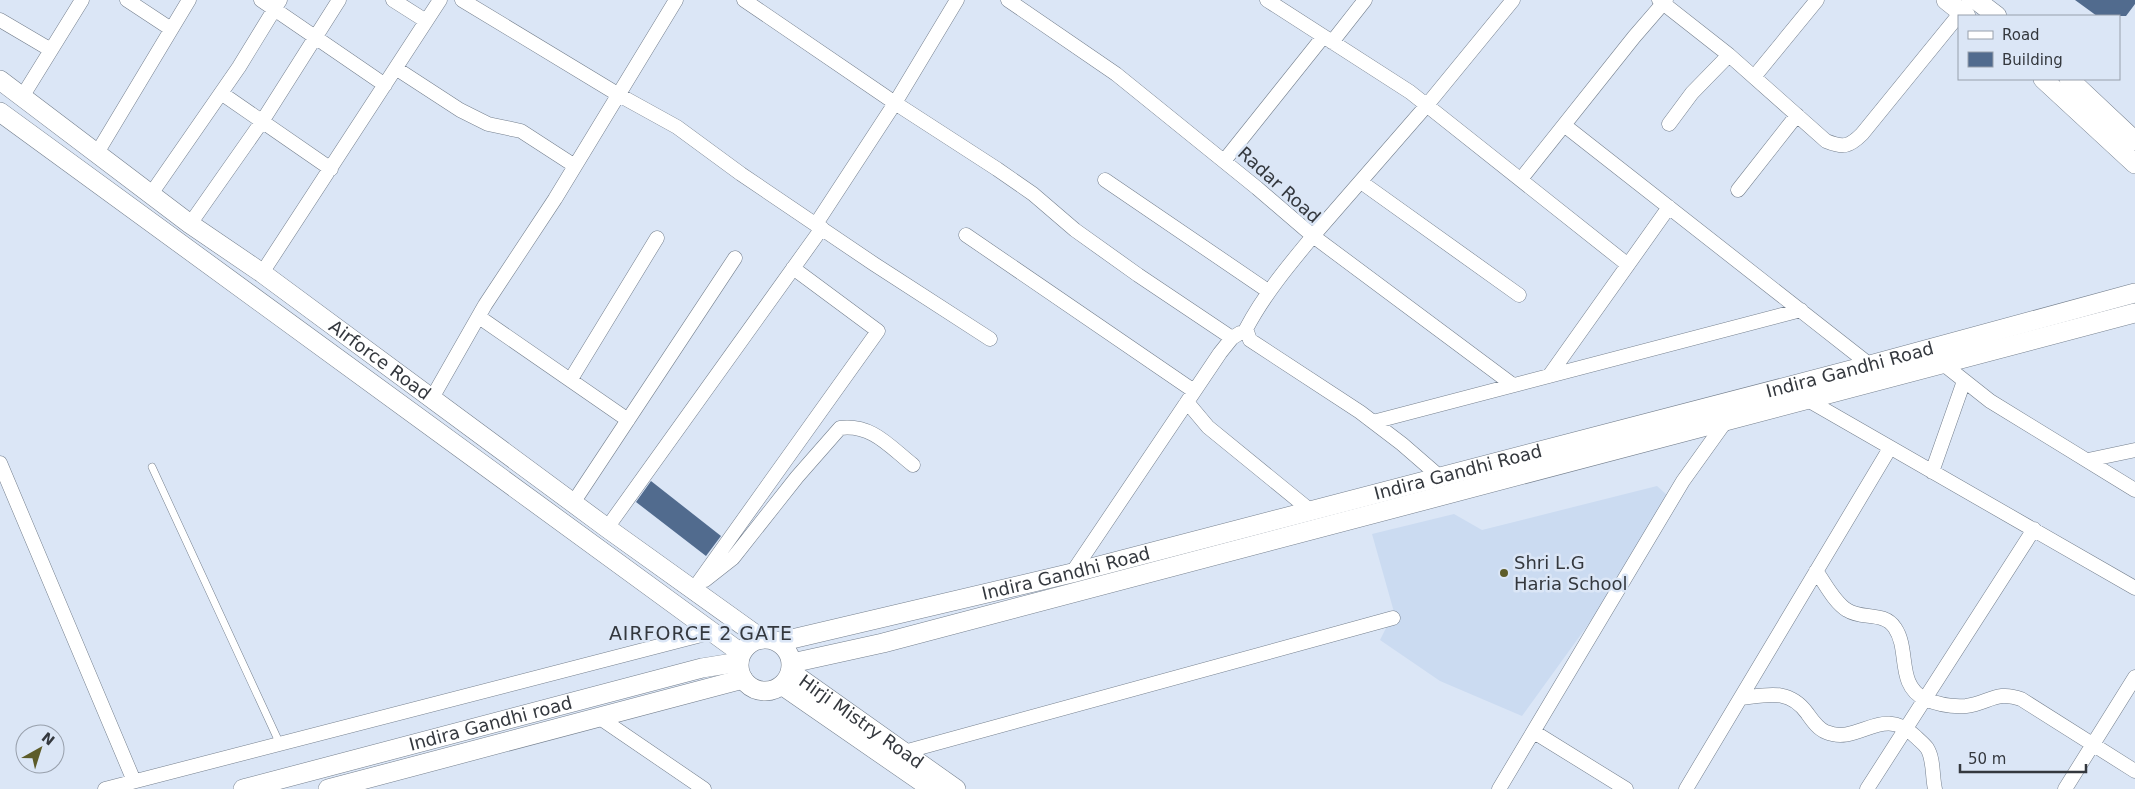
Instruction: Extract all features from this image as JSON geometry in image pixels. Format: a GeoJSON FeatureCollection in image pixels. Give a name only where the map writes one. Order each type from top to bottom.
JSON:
{"type":"FeatureCollection","features":[{"type":"Feature","properties":{"kind":"main road"},"geometry":{"type":"LineString","coordinates":[[1946,0],[1966,10]]}},
{"type":"Feature","properties":{"kind":"main road"},"geometry":{"type":"LineString","coordinates":[[1976,0],[1996,15]]}},
{"type":"Feature","properties":{"kind":"main road","name":"Airforce Road"},"geometry":{"type":"LineString","coordinates":[[0,80],[190,224],[262,273],[607,528],[693,590],[770,641]]}},
{"type":"Feature","properties":{"kind":"main road"},"geometry":{"type":"LineString","coordinates":[[2044,80],[2133,151]]}},
{"type":"Feature","properties":{"kind":"main road"},"geometry":{"type":"LineString","coordinates":[[2070,80],[2133,151]]}},
{"type":"Feature","properties":{"kind":"main road","name":"Airforce Road"},"geometry":{"type":"LineString","coordinates":[[0,112],[713,632],[741,665]]}},
{"type":"Feature","properties":{"kind":"main road","name":"Indira Gandhi Road"},"geometry":{"type":"LineString","coordinates":[[789,674],[883,643],[1723,412],[1784,387],[2135,293]]}},
{"type":"Feature","properties":{"kind":"main road","name":"Indira Gandhi Road"},"geometry":{"type":"LineString","coordinates":[[770,641],[1072,573],[1440,477],[1723,412],[1806,399],[2135,313]]}},
{"type":"Feature","properties":{"kind":"main road"},"geometry":{"type":"LineString","coordinates":[[1926,350],[1942,363]]}},
{"type":"Feature","properties":{"kind":"main road"},"geometry":{"type":"LineString","coordinates":[[1784,387],[1806,399]]}},
{"type":"Feature","properties":{"kind":"main road"},"geometry":{"type":"LineString","coordinates":[[770,641],[785,648],[789,674],[766,692],[757,691],[741,665],[747,646],[770,641]]}},
{"type":"Feature","properties":{"kind":"main road","name":"Indira Gandhi road"},"geometry":{"type":"LineString","coordinates":[[328,789],[600,718],[741,665]]}},
{"type":"Feature","properties":{"kind":"main road","name":"Indira Gandhi road"},"geometry":{"type":"LineString","coordinates":[[243,789],[702,668],[741,665]]}},
{"type":"Feature","properties":{"kind":"main road","name":"Hirji Mistry Road"},"geometry":{"type":"LineString","coordinates":[[789,674],[956,789]]}},
{"type":"Feature","properties":{"kind":"main road","name":"Hirji Mistry Road"},"geometry":{"type":"LineString","coordinates":[[789,674],[932,789]]}},
{"type":"Feature","properties":{"kind":"street"},"geometry":{"type":"LineString","coordinates":[[22,97],[82,0]]}},
{"type":"Feature","properties":{"kind":"street"},"geometry":{"type":"LineString","coordinates":[[127,0],[171,28]]}},
{"type":"Feature","properties":{"kind":"street"},"geometry":{"type":"LineString","coordinates":[[97,153],[189,0]]}},
{"type":"Feature","properties":{"kind":"street"},"geometry":{"type":"LineString","coordinates":[[261,0],[277,5],[316,37],[385,85]]}},
{"type":"Feature","properties":{"kind":"street"},"geometry":{"type":"LineString","coordinates":[[190,224],[263,120],[339,0]]}},
{"type":"Feature","properties":{"kind":"street"},"geometry":{"type":"LineString","coordinates":[[393,0],[426,22]]}},
{"type":"Feature","properties":{"kind":"street"},"geometry":{"type":"LineString","coordinates":[[262,273],[397,69],[440,0]]}},
{"type":"Feature","properties":{"kind":"street"},"geometry":{"type":"LineString","coordinates":[[462,0],[618,95],[677,127],[819,226],[990,338]]}},
{"type":"Feature","properties":{"kind":"street"},"geometry":{"type":"LineString","coordinates":[[432,398],[479,317],[575,166],[676,0]]}},
{"type":"Feature","properties":{"kind":"street"},"geometry":{"type":"LineString","coordinates":[[744,0],[895,104],[997,168],[1033,194],[1075,230],[1232,338]]}},
{"type":"Feature","properties":{"kind":"street"},"geometry":{"type":"LineString","coordinates":[[607,528],[793,268],[957,0]]}},
{"type":"Feature","properties":{"kind":"street","name":"Radar Road"},"geometry":{"type":"LineString","coordinates":[[1008,0],[1116,74],[1313,236],[1268,291],[1246,329]]}},
{"type":"Feature","properties":{"kind":"street"},"geometry":{"type":"LineString","coordinates":[[1267,0],[1427,105],[1628,265]]}},
{"type":"Feature","properties":{"kind":"street"},"geometry":{"type":"LineString","coordinates":[[1224,161],[1327,40],[1365,0]]}},
{"type":"Feature","properties":{"kind":"street"},"geometry":{"type":"LineString","coordinates":[[1512,0],[1427,105],[1313,236],[1512,385]]}},
{"type":"Feature","properties":{"kind":"street"},"geometry":{"type":"LineString","coordinates":[[1754,77],[1817,0]]}},
{"type":"Feature","properties":{"kind":"street"},"geometry":{"type":"LineString","coordinates":[[1521,179],[1663,1],[1729,55],[1826,141],[1839,147],[1853,143],[1958,19]]}},
{"type":"Feature","properties":{"kind":"street"},"geometry":{"type":"LineString","coordinates":[[151,194],[221,93],[277,5]]}},
{"type":"Feature","properties":{"kind":"street"},"geometry":{"type":"LineString","coordinates":[[0,20],[51,50]]}},
{"type":"Feature","properties":{"kind":"street"},"geometry":{"type":"LineString","coordinates":[[1669,124],[1692,93],[1729,55]]}},
{"type":"Feature","properties":{"kind":"street"},"geometry":{"type":"LineString","coordinates":[[397,69],[460,110],[488,124],[521,131],[575,166]]}},
{"type":"Feature","properties":{"kind":"street"},"geometry":{"type":"LineString","coordinates":[[221,93],[263,120],[330,169]]}},
{"type":"Feature","properties":{"kind":"street"},"geometry":{"type":"LineString","coordinates":[[1738,190],[1797,115]]}},
{"type":"Feature","properties":{"kind":"street"},"geometry":{"type":"LineString","coordinates":[[1564,125],[1870,365]]}},
{"type":"Feature","properties":{"kind":"street"},"geometry":{"type":"LineString","coordinates":[[1105,180],[1268,291]]}},
{"type":"Feature","properties":{"kind":"street"},"geometry":{"type":"LineString","coordinates":[[1361,182],[1519,295]]}},
{"type":"Feature","properties":{"kind":"street"},"geometry":{"type":"LineString","coordinates":[[1549,376],[1669,208]]}},
{"type":"Feature","properties":{"kind":"street"},"geometry":{"type":"LineString","coordinates":[[966,235],[1190,397],[1208,427],[1311,511]]}},
{"type":"Feature","properties":{"kind":"street"},"geometry":{"type":"LineString","coordinates":[[571,379],[657,238]]}},
{"type":"Feature","properties":{"kind":"street"},"geometry":{"type":"LineString","coordinates":[[573,503],[735,258]]}},
{"type":"Feature","properties":{"kind":"street"},"geometry":{"type":"LineString","coordinates":[[693,590],[878,331],[793,268]]}},
{"type":"Feature","properties":{"kind":"street"},"geometry":{"type":"LineString","coordinates":[[1373,422],[1801,310]]}},
{"type":"Feature","properties":{"kind":"street"},"geometry":{"type":"LineString","coordinates":[[479,317],[628,420]]}},
{"type":"Feature","properties":{"kind":"street"},"geometry":{"type":"LineString","coordinates":[[1072,573],[1190,397],[1232,338],[1246,329],[1250,340],[1373,422],[1440,477]]}},
{"type":"Feature","properties":{"kind":"street"},"geometry":{"type":"LineString","coordinates":[[1942,363],[1990,401],[2135,490]]}},
{"type":"Feature","properties":{"kind":"street"},"geometry":{"type":"LineString","coordinates":[[1932,472],[1964,382]]}},
{"type":"Feature","properties":{"kind":"street"},"geometry":{"type":"LineString","coordinates":[[1806,399],[2135,588]]}},
{"type":"Feature","properties":{"kind":"street"},"geometry":{"type":"LineString","coordinates":[[1499,789],[1723,412]]}},
{"type":"Feature","properties":{"kind":"street"},"geometry":{"type":"LineString","coordinates":[[693,590],[733,558],[797,477],[840,428],[866,429],[913,465]]}},
{"type":"Feature","properties":{"kind":"street"},"geometry":{"type":"LineString","coordinates":[[1686,789],[1890,448]]}},
{"type":"Feature","properties":{"kind":"street"},"geometry":{"type":"LineString","coordinates":[[2088,460],[2135,450]]}},
{"type":"Feature","properties":{"kind":"street"},"geometry":{"type":"LineString","coordinates":[[0,463],[134,782]]}},
{"type":"Feature","properties":{"kind":"street"},"geometry":{"type":"LineString","coordinates":[[1867,789],[2034,529]]}},
{"type":"Feature","properties":{"kind":"street"},"geometry":{"type":"LineString","coordinates":[[1816,571],[1846,610],[1857,615],[1882,618],[1892,623],[1897,630],[1901,642],[1905,674],[1909,684],[1925,699],[1951,706],[1967,706],[2002,695],[2011,695],[2021,699],[2135,771]]}},
{"type":"Feature","properties":{"kind":"street"},"geometry":{"type":"LineString","coordinates":[[904,752],[1393,618]]}},
{"type":"Feature","properties":{"kind":"street"},"geometry":{"type":"LineString","coordinates":[[105,789],[713,632]]}},
{"type":"Feature","properties":{"kind":"street"},"geometry":{"type":"LineString","coordinates":[[2065,789],[2135,677]]}},
{"type":"Feature","properties":{"kind":"street"},"geometry":{"type":"LineString","coordinates":[[1741,698],[1782,695],[1794,700],[1814,723],[1825,732],[1836,734],[1856,731],[1888,722],[1906,727],[1927,748],[1935,789]]}},
{"type":"Feature","properties":{"kind":"street"},"geometry":{"type":"LineString","coordinates":[[600,718],[704,789]]}},
{"type":"Feature","properties":{"kind":"street"},"geometry":{"type":"LineString","coordinates":[[1534,732],[1626,789]]}},
{"type":"Feature","properties":{"kind":"lane"},"geometry":{"type":"LineString","coordinates":[[152,467],[280,744]]}},
{"type":"Feature","properties":{"kind":"shaded area","name":"Shri L.G Haria School"},"geometry":{"type":"Polygon","coordinates":[[[1657,486],[1676,503],[1522,716],[1440,681],[1380,640],[1394,612],[1372,534],[1454,514],[1482,530],[1657,486]]]}},
{"type":"Feature","properties":{"kind":"building"},"geometry":{"type":"Polygon","coordinates":[[[2075,0],[2135,0],[2135,4],[2126,16],[2096,15],[2075,0]]]}},
{"type":"Feature","properties":{"kind":"building"},"geometry":{"type":"Polygon","coordinates":[[[651,481],[721,536],[706,556],[636,502],[651,481]]]}},
{"type":"Feature","properties":{"kind":"place","name":"Shri L.G Haria School"},"geometry":{"type":"Point","coordinates":[1504,573]}},
{"type":"Feature","properties":{"kind":"district","name":"AIRFORCE 2 GATE"},"geometry":{"type":"Point","coordinates":[701,633]}}]}
